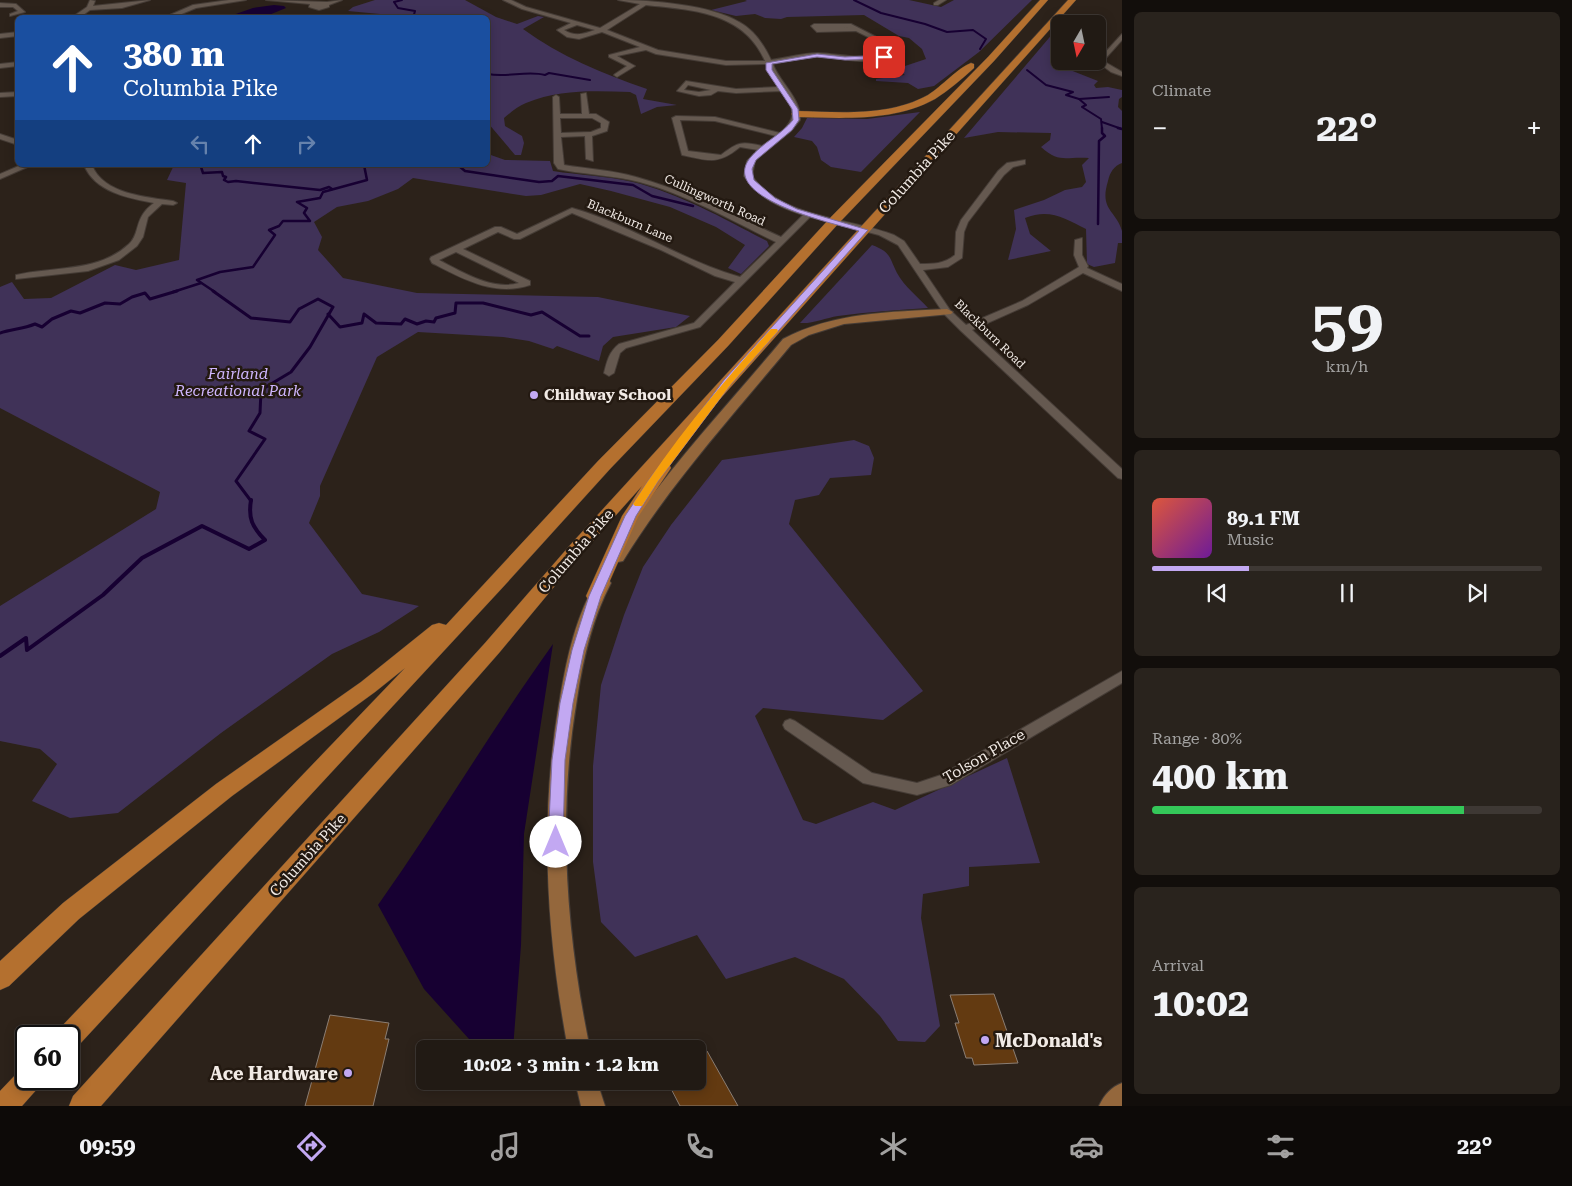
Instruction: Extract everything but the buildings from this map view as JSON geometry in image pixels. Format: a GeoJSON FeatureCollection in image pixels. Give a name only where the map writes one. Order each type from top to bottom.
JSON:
{"type":"FeatureCollection","features":[{"type":"Feature","properties":{"kind":"highway","name":"Columbia Pike"},"geometry":{"type":"LineString","coordinates":[[80,1025],[498,582],[604,465],[723,343],[834,222],[1044,0]]}},
{"type":"Feature","properties":{"kind":"highway","name":"Columbia Pike"},"geometry":{"type":"LineString","coordinates":[[84,1106],[492,648],[578,548],[1072,0]]}},
{"type":"Feature","properties":{"kind":"highway"},"geometry":{"type":"LineString","coordinates":[[796,114],[836,115],[867,113],[919,103],[933,96],[1020,26]]}},
{"type":"Feature","properties":{"kind":"highway"},"geometry":{"type":"LineString","coordinates":[[595,596],[630,516],[654,479],[728,382]]}},
{"type":"Feature","properties":{"kind":"highway"},"geometry":{"type":"LineString","coordinates":[[0,978],[71,911],[224,790],[408,656],[498,582]]}},
{"type":"Feature","properties":{"kind":"highway"},"geometry":{"type":"LineString","coordinates":[[4,1106],[19,1090]]}},
{"type":"Feature","properties":{"kind":"main road"},"geometry":{"type":"LineString","coordinates":[[577,1040],[570,1007],[562,942],[556,881],[555,822],[559,760],[567,703],[578,650],[595,596],[640,522],[669,484],[787,342],[810,329],[841,321],[947,312]]}},
{"type":"Feature","properties":{"kind":"main road"},"geometry":{"type":"LineString","coordinates":[[588,1090],[592,1106]]}},
{"type":"Feature","properties":{"kind":"main road"},"geometry":{"type":"LineString","coordinates":[[1111,1106],[1122,1094]]}},
{"type":"Feature","properties":{"kind":"street"},"geometry":{"type":"LineString","coordinates":[[89,8],[92,0]]}},
{"type":"Feature","properties":{"kind":"street"},"geometry":{"type":"LineString","coordinates":[[78,15],[89,8],[122,6],[147,0]]}},
{"type":"Feature","properties":{"kind":"street"},"geometry":{"type":"LineString","coordinates":[[173,15],[195,6],[243,0]]}},
{"type":"Feature","properties":{"kind":"street"},"geometry":{"type":"LineString","coordinates":[[269,0],[314,4],[325,8],[339,0]]}},
{"type":"Feature","properties":{"kind":"street"},"geometry":{"type":"LineString","coordinates":[[506,0],[524,8],[600,30],[665,54],[726,64],[769,63],[817,56],[845,59],[879,58],[890,54],[891,50],[888,46],[857,29],[849,25],[814,26],[817,30],[857,29]]}},
{"type":"Feature","properties":{"kind":"street"},"geometry":{"type":"LineString","coordinates":[[622,0],[706,12],[734,21],[747,29],[767,58],[769,70],[783,89],[796,114]]}},
{"type":"Feature","properties":{"kind":"street"},"geometry":{"type":"LineString","coordinates":[[936,4],[943,0]]}},
{"type":"Feature","properties":{"kind":"street"},"geometry":{"type":"LineString","coordinates":[[576,23],[560,30],[570,36],[580,37],[617,23],[645,3]]}},
{"type":"Feature","properties":{"kind":"street"},"geometry":{"type":"LineString","coordinates":[[0,5],[14,5],[22,12],[12,15]]}},
{"type":"Feature","properties":{"kind":"street"},"geometry":{"type":"LineString","coordinates":[[0,36],[15,34]]}},
{"type":"Feature","properties":{"kind":"street"},"geometry":{"type":"LineString","coordinates":[[1122,36],[1102,59],[1102,62],[1113,71],[1122,74]]}},
{"type":"Feature","properties":{"kind":"street"},"geometry":{"type":"LineString","coordinates":[[617,75],[632,66],[612,56],[645,48]]}},
{"type":"Feature","properties":{"kind":"street"},"geometry":{"type":"LineString","coordinates":[[0,66],[15,64]]}},
{"type":"Feature","properties":{"kind":"street"},"geometry":{"type":"LineString","coordinates":[[717,89],[747,91],[783,89]]}},
{"type":"Feature","properties":{"kind":"street"},"geometry":{"type":"LineString","coordinates":[[0,95],[15,94]]}},
{"type":"Feature","properties":{"kind":"street"},"geometry":{"type":"LineString","coordinates":[[584,94],[586,115]]}},
{"type":"Feature","properties":{"kind":"street","name":"Cullingworth Road"},"geometry":{"type":"LineString","coordinates":[[556,97],[558,163],[561,167],[632,178],[659,186],[694,200],[782,241]]}},
{"type":"Feature","properties":{"kind":"street","name":"Blackburn Road"},"geometry":{"type":"LineString","coordinates":[[796,114],[794,124],[763,149],[750,163],[748,169],[750,181],[772,199],[808,215],[896,240],[918,267],[947,312],[1122,475]]}},
{"type":"Feature","properties":{"kind":"street"},"geometry":{"type":"LineString","coordinates":[[557,116],[586,115],[598,117],[605,122],[605,127],[602,131],[588,134],[558,135]]}},
{"type":"Feature","properties":{"kind":"street"},"geometry":{"type":"LineString","coordinates":[[763,149],[748,145],[738,145],[720,158],[686,153],[676,118],[715,119],[780,135]]}},
{"type":"Feature","properties":{"kind":"street"},"geometry":{"type":"LineString","coordinates":[[588,134],[590,159]]}},
{"type":"Feature","properties":{"kind":"street"},"geometry":{"type":"LineString","coordinates":[[0,136],[15,141]]}},
{"type":"Feature","properties":{"kind":"street"},"geometry":{"type":"LineString","coordinates":[[0,142],[15,137]]}},
{"type":"Feature","properties":{"kind":"street"},"geometry":{"type":"LineString","coordinates":[[918,267],[946,265],[959,256],[960,232],[964,222],[1001,173],[1010,165],[1022,162]]}},
{"type":"Feature","properties":{"kind":"street"},"geometry":{"type":"LineString","coordinates":[[0,177],[23,167]]}},
{"type":"Feature","properties":{"kind":"street"},"geometry":{"type":"LineString","coordinates":[[89,167],[92,176],[103,185],[120,192],[173,203]]}},
{"type":"Feature","properties":{"kind":"street"},"geometry":{"type":"LineString","coordinates":[[19,277],[34,273],[78,271],[106,263],[136,242],[142,232],[146,214],[161,202]]}},
{"type":"Feature","properties":{"kind":"street","name":"Blackburn Lane"},"geometry":{"type":"LineString","coordinates":[[456,249],[527,283],[520,287],[483,285],[434,261],[434,259],[498,229],[517,238],[572,210],[664,248],[718,274],[742,281]]}},
{"type":"Feature","properties":{"kind":"street"},"geometry":{"type":"LineString","coordinates":[[609,373],[614,355],[622,346],[640,340],[689,330],[708,316],[808,215]]}},
{"type":"Feature","properties":{"kind":"street"},"geometry":{"type":"LineString","coordinates":[[964,329],[1025,304],[1059,285],[1082,269],[1084,266],[1078,255],[1079,240]]}},
{"type":"Feature","properties":{"kind":"street"},"geometry":{"type":"LineString","coordinates":[[1082,269],[1122,288]]}},
{"type":"Feature","properties":{"kind":"street","name":"Tolson Place"},"geometry":{"type":"LineString","coordinates":[[790,725],[868,779],[917,789],[946,780],[1122,676]]}},
{"type":"Feature","properties":{"kind":"green space"},"geometry":{"type":"Polygon","coordinates":[[[375,0],[465,0],[496,17],[517,24],[538,16],[544,17],[523,29],[552,48],[582,64],[647,89],[643,99],[677,105],[657,107],[641,114],[636,95],[630,92],[577,92],[539,98],[520,106],[504,118],[505,126],[522,136],[524,143],[521,155],[515,155],[490,125],[490,15],[379,15],[348,11],[353,7],[375,0]]]}},
{"type":"Feature","properties":{"kind":"green space"},"geometry":{"type":"Polygon","coordinates":[[[745,0],[909,0],[941,7],[954,0],[1032,0],[979,52],[934,86],[918,89],[908,83],[876,81],[876,79],[905,75],[896,69],[926,59],[922,49],[909,38],[899,36],[864,15],[787,17],[781,19],[765,18],[755,14],[736,16],[711,10],[747,1],[745,0]]]}},
{"type":"Feature","properties":{"kind":"green space"},"geometry":{"type":"Polygon","coordinates":[[[1051,36],[1051,70],[1070,70],[1098,81],[1094,85],[1096,88],[1108,87],[1122,90],[1122,97],[1119,99],[1118,107],[1122,111],[1122,163],[1110,175],[1106,191],[1109,209],[1122,231],[1122,243],[1118,243],[1115,263],[1094,267],[1087,264],[1086,229],[1064,218],[1049,214],[1025,218],[1030,234],[1051,251],[1008,260],[1016,229],[1014,210],[1044,200],[1065,190],[1082,187],[1086,182],[1082,165],[1089,158],[1053,156],[1041,147],[1050,140],[1051,133],[998,132],[964,138],[1051,36]]]}},
{"type":"Feature","properties":{"kind":"green space"},"geometry":{"type":"Polygon","coordinates":[[[920,112],[861,172],[831,167],[821,160],[817,147],[812,141],[794,137],[802,128],[807,118],[867,119],[920,112]]]}},
{"type":"Feature","properties":{"kind":"green space","name":"Fairland Recreational Park"},"geometry":{"type":"Polygon","coordinates":[[[490,155],[505,160],[550,161],[553,171],[613,178],[668,193],[767,241],[769,246],[741,274],[728,268],[745,245],[716,227],[670,207],[580,184],[541,195],[526,196],[413,178],[398,189],[368,201],[337,207],[314,222],[322,237],[318,250],[343,278],[417,293],[598,297],[690,316],[676,327],[613,337],[603,346],[599,361],[557,346],[553,349],[529,341],[503,337],[418,332],[377,357],[320,486],[320,496],[309,523],[362,594],[419,606],[379,632],[332,654],[221,733],[118,813],[70,818],[32,801],[57,764],[40,749],[0,741],[0,606],[156,509],[160,492],[0,408],[0,287],[12,282],[24,299],[51,298],[115,265],[136,270],[179,260],[186,183],[167,180],[173,167],[490,167],[490,155]]]}},
{"type":"Feature","properties":{"kind":"green space"},"geometry":{"type":"Polygon","coordinates":[[[872,245],[886,253],[903,282],[928,308],[883,311],[800,323],[872,245]]]}},
{"type":"Feature","properties":{"kind":"green space"},"geometry":{"type":"Polygon","coordinates":[[[854,440],[869,446],[874,458],[871,475],[830,478],[819,495],[795,500],[789,524],[923,691],[883,720],[763,708],[755,716],[803,820],[816,824],[873,802],[895,810],[1007,758],[1040,863],[969,867],[969,886],[923,894],[921,918],[940,1026],[925,1042],[898,1041],[880,1016],[844,979],[795,957],[726,979],[697,935],[635,957],[601,922],[593,862],[593,766],[601,685],[624,615],[643,567],[671,525],[722,460],[854,440]]]}},
{"type":"Feature","properties":{"kind":"shaded area"},"geometry":{"type":"Polygon","coordinates":[[[274,5],[286,8],[269,15],[233,15],[253,8],[274,5]]]}},
{"type":"Feature","properties":{"kind":"shaded area"},"geometry":{"type":"Polygon","coordinates":[[[553,644],[524,834],[521,945],[514,1040],[470,1040],[424,989],[378,905],[553,644]]]}},
{"type":"Feature","properties":{"kind":"waterway"},"geometry":{"type":"LineString","coordinates":[[402,0],[394,2],[398,8],[415,11],[414,15]]}},
{"type":"Feature","properties":{"kind":"waterway"},"geometry":{"type":"LineString","coordinates":[[854,0],[881,13],[925,24],[947,32],[973,30],[986,39],[980,49]]}},
{"type":"Feature","properties":{"kind":"waterway"},"geometry":{"type":"LineString","coordinates":[[1027,70],[1046,85],[1073,92],[1066,95],[1079,99]]}},
{"type":"Feature","properties":{"kind":"waterway"},"geometry":{"type":"LineString","coordinates":[[490,74],[531,73],[545,75],[549,73],[590,80]]}},
{"type":"Feature","properties":{"kind":"waterway"},"geometry":{"type":"LineString","coordinates":[[1079,99],[1109,97]]}},
{"type":"Feature","properties":{"kind":"waterway"},"geometry":{"type":"LineString","coordinates":[[1079,99],[1086,105],[1082,107],[1101,119],[1102,129]]}},
{"type":"Feature","properties":{"kind":"waterway"},"geometry":{"type":"LineString","coordinates":[[1102,122],[1122,129],[1118,128]]}},
{"type":"Feature","properties":{"kind":"waterway"},"geometry":{"type":"LineString","coordinates":[[1098,224],[1099,141],[1105,136],[1102,133],[1102,129]]}},
{"type":"Feature","properties":{"kind":"waterway"},"geometry":{"type":"LineString","coordinates":[[201,167],[203,173],[222,172],[223,176],[226,177],[224,180],[228,182],[236,181],[320,190],[329,187],[332,189]]}},
{"type":"Feature","properties":{"kind":"waterway"},"geometry":{"type":"LineString","coordinates":[[215,292],[197,280],[220,272],[253,267],[275,235],[269,230],[279,226],[283,221],[310,221],[304,213],[307,208],[297,202],[320,198],[323,192],[367,180],[364,167]]}},
{"type":"Feature","properties":{"kind":"waterway"},"geometry":{"type":"LineString","coordinates":[[460,167],[465,171],[539,182],[552,181],[558,176],[633,185],[652,196],[693,206]]}},
{"type":"Feature","properties":{"kind":"waterway"},"geometry":{"type":"LineString","coordinates":[[173,292],[201,283]]}},
{"type":"Feature","properties":{"kind":"waterway"},"geometry":{"type":"LineString","coordinates":[[0,333],[35,324],[42,327],[52,319],[71,311],[80,313],[105,303],[120,304],[132,297],[145,293],[150,299],[177,291]]}},
{"type":"Feature","properties":{"kind":"waterway"},"geometry":{"type":"LineString","coordinates":[[213,291],[251,318],[290,322],[299,309],[318,299],[333,307],[329,315]]}},
{"type":"Feature","properties":{"kind":"waterway"},"geometry":{"type":"LineString","coordinates":[[329,315],[340,327],[362,323],[364,314],[376,323],[401,324],[405,319],[417,324],[426,321],[434,322],[436,318],[455,313],[456,303],[483,303],[531,315],[542,312],[580,336],[589,336]]}},
{"type":"Feature","properties":{"kind":"waterway"},"geometry":{"type":"LineString","coordinates":[[251,501],[236,481],[265,439],[249,431],[260,413],[261,390],[291,372],[310,347],[329,315]]}},
{"type":"Feature","properties":{"kind":"waterway"},"geometry":{"type":"LineString","coordinates":[[0,656],[26,638],[27,650],[103,595],[142,558],[202,526],[249,549],[265,540],[252,522],[251,501]]}},
{"type":"Feature","properties":{"kind":"slow traffic"},"geometry":{"type":"LineString","coordinates":[[638,504],[654,479],[728,382],[774,331]]}},
{"type":"Feature","properties":{"kind":"place","name":"Childway School"},"geometry":{"type":"Point","coordinates":[534,395]}},
{"type":"Feature","properties":{"kind":"place","name":"McDonald's"},"geometry":{"type":"Point","coordinates":[985,1040]}},
{"type":"Feature","properties":{"kind":"place","name":"Ace Hardware"},"geometry":{"type":"Point","coordinates":[348,1073]}},
{"type":"Feature","properties":{"kind":"route"},"geometry":{"type":"LineString","coordinates":[[556,842],[555,822],[559,760],[567,703],[578,650],[595,596],[630,516],[654,479],[728,382],[864,230],[794,210],[772,199],[750,181],[748,169],[753,159],[790,128],[796,120],[795,109],[769,70],[769,63],[817,56],[845,59],[884,57]]}}]}
